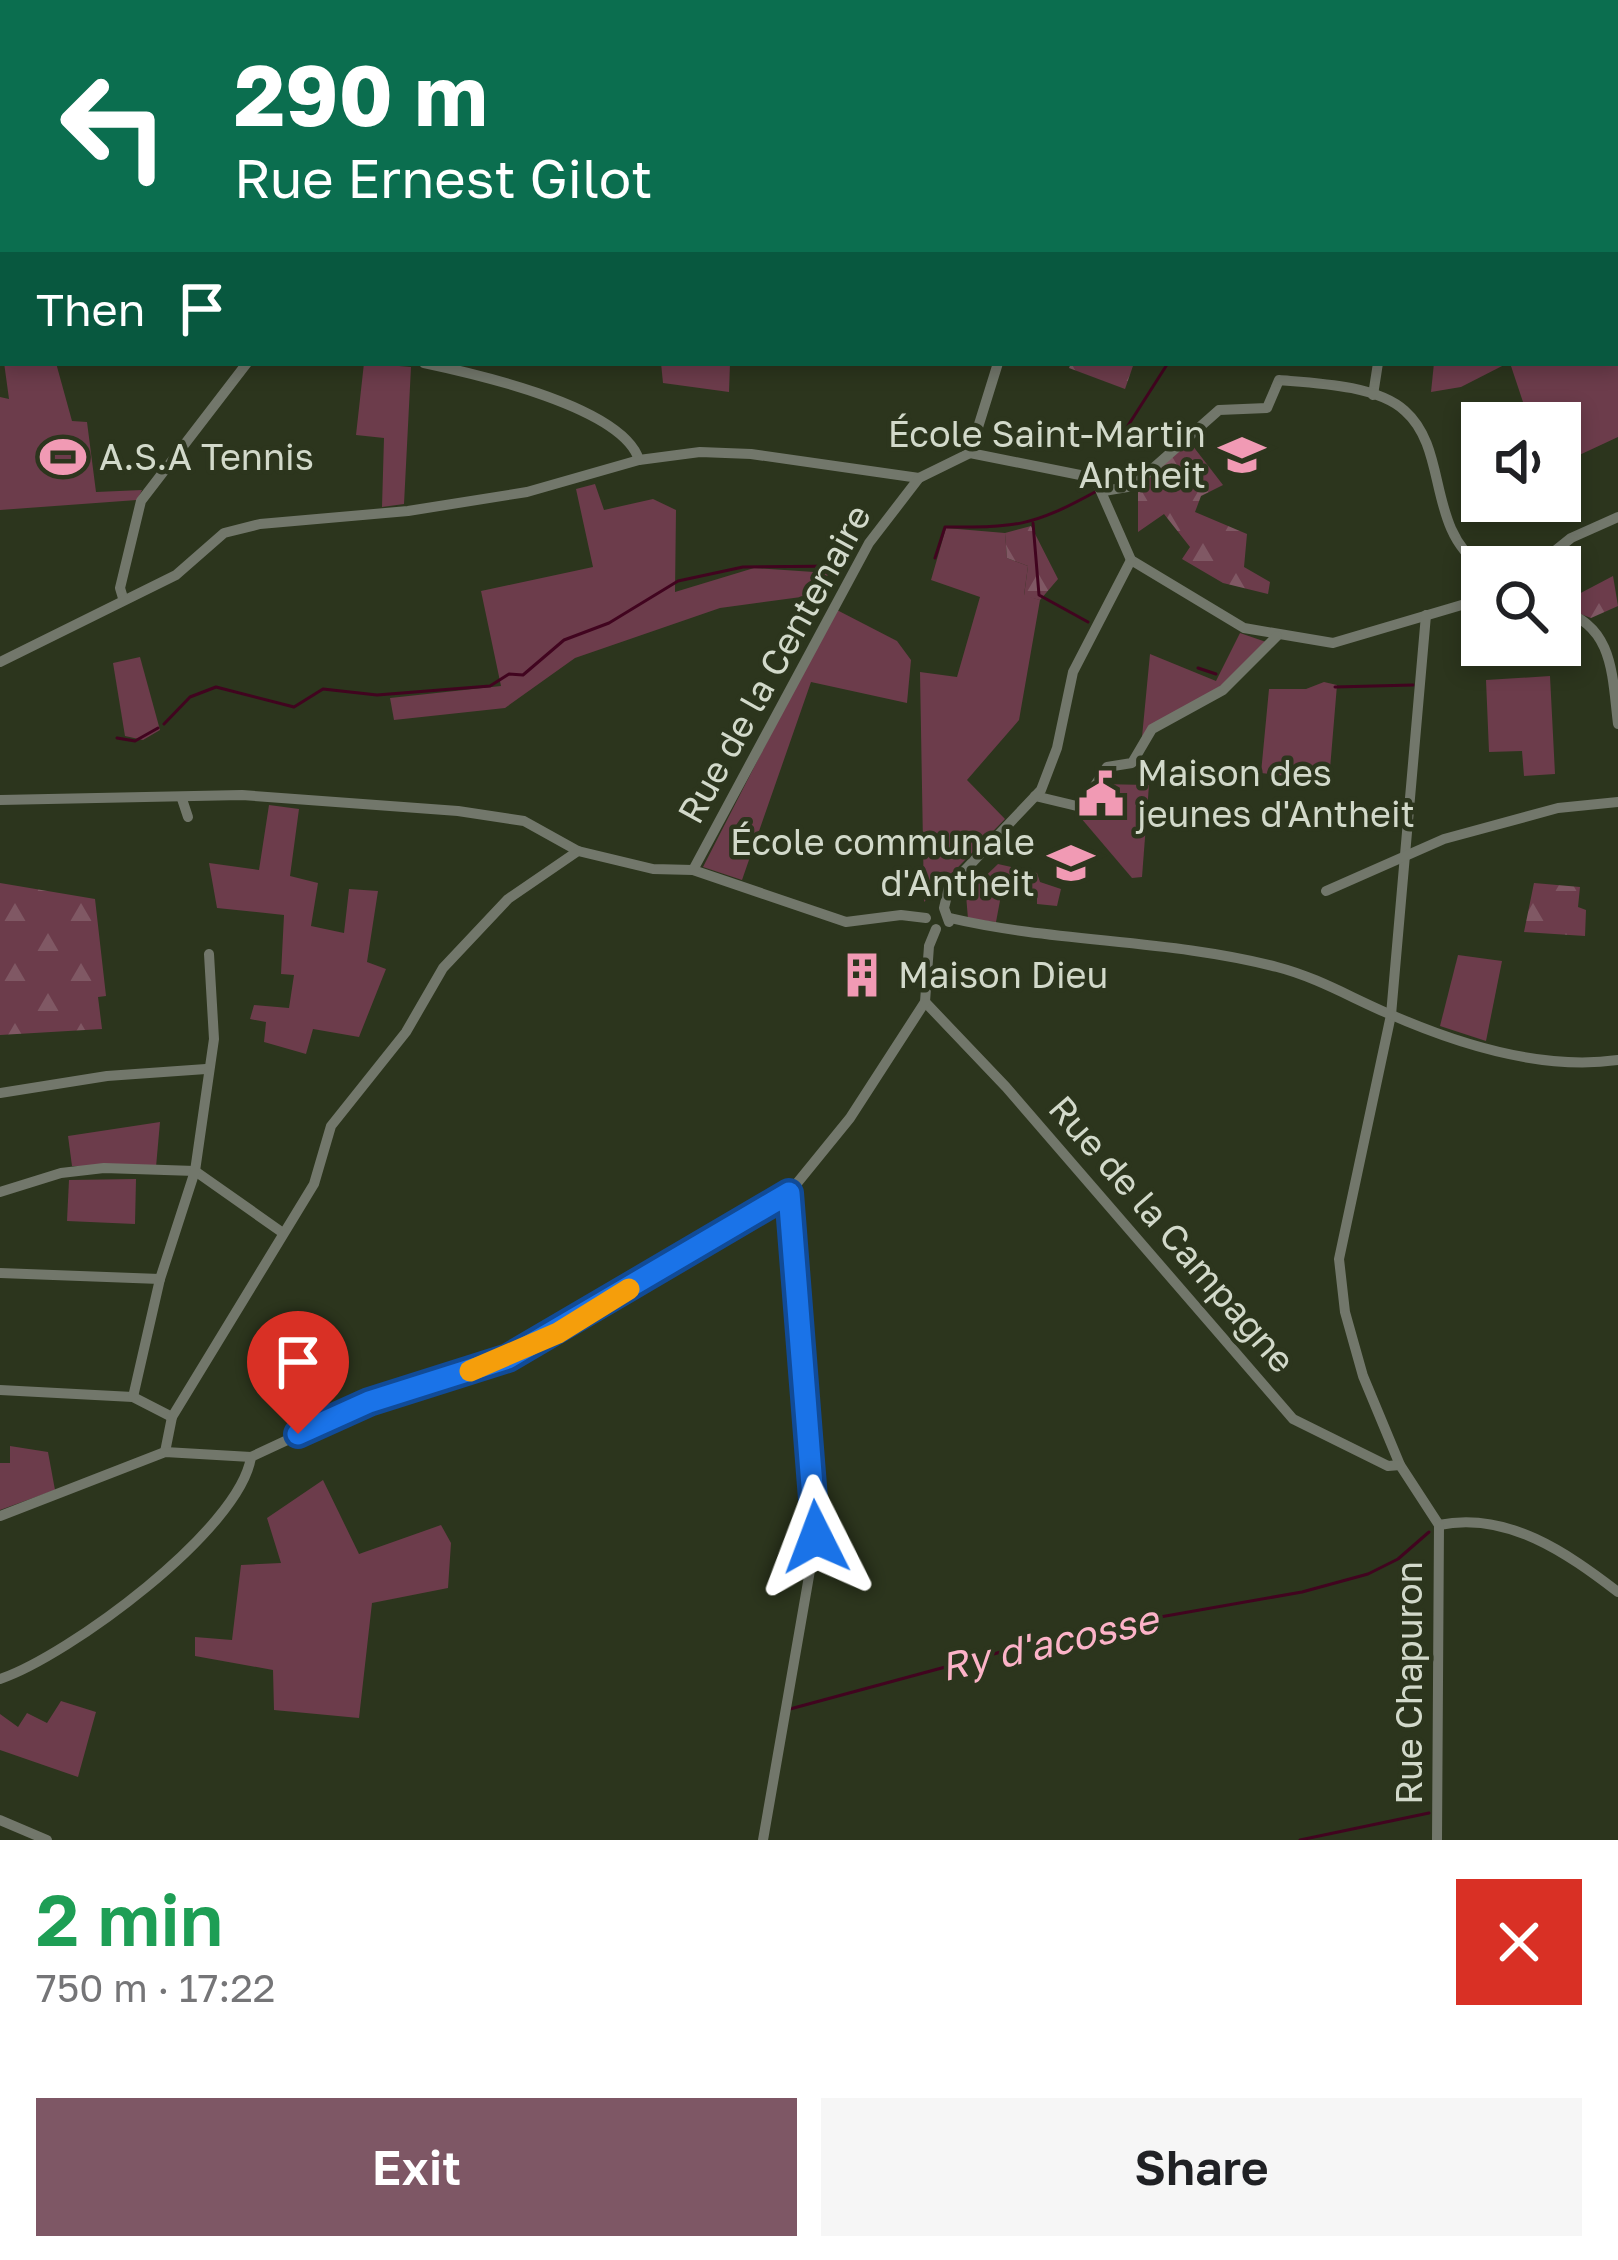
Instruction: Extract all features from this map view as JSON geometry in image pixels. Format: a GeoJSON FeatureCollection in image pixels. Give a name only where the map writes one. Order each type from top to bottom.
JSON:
{"type":"FeatureCollection","features":[{"type":"Feature","properties":{"kind":"street"},"geometry":{"type":"LineString","coordinates":[[124,598],[120,588],[141,501],[245,366]]}},
{"type":"Feature","properties":{"kind":"street"},"geometry":{"type":"LineString","coordinates":[[436,366],[507,384],[609,425],[632,441],[639,460]]}},
{"type":"Feature","properties":{"kind":"street"},"geometry":{"type":"LineString","coordinates":[[997,366],[970,453],[1095,478],[1131,560],[1225,619],[1277,636],[1333,643],[1461,605]]}},
{"type":"Feature","properties":{"kind":"street"},"geometry":{"type":"LineString","coordinates":[[1373,395],[1378,366]]}},
{"type":"Feature","properties":{"kind":"street"},"geometry":{"type":"LineString","coordinates":[[1104,491],[1132,486],[1219,410],[1267,408],[1279,380],[1373,395],[1404,409],[1417,425],[1453,539],[1461,547]]}},
{"type":"Feature","properties":{"kind":"street"},"geometry":{"type":"LineString","coordinates":[[0,662],[176,575],[224,533],[260,524],[408,511],[527,492],[639,460],[700,452],[751,454],[919,478]]}},
{"type":"Feature","properties":{"kind":"street","name":"Rue de la Centenaire"},"geometry":{"type":"LineString","coordinates":[[693,870],[841,592],[919,478],[970,453]]}},
{"type":"Feature","properties":{"kind":"street"},"geometry":{"type":"LineString","coordinates":[[1561,546],[1618,517]]}},
{"type":"Feature","properties":{"kind":"street"},"geometry":{"type":"LineString","coordinates":[[0,1516],[165,1452],[251,1457],[369,1402],[508,1358],[790,1200],[861,1103],[925,1002],[929,946],[947,913],[944,898],[960,873],[1035,796],[1052,768],[1073,672],[1131,560]]}},
{"type":"Feature","properties":{"kind":"street"},"geometry":{"type":"LineString","coordinates":[[1426,615],[1391,1015],[1339,1259],[1348,1328],[1400,1465],[1439,1525],[1457,1522],[1552,1542],[1618,1592]]}},
{"type":"Feature","properties":{"kind":"street"},"geometry":{"type":"LineString","coordinates":[[1581,616],[1599,631],[1615,672],[1618,724]]}},
{"type":"Feature","properties":{"kind":"street"},"geometry":{"type":"LineString","coordinates":[[1035,796],[1081,807],[1107,767],[1132,763],[1152,729],[1223,690],[1277,636]]}},
{"type":"Feature","properties":{"kind":"street"},"geometry":{"type":"LineString","coordinates":[[0,800],[242,796],[524,821],[578,851],[653,868],[693,870],[846,922],[901,915],[926,918],[936,929]]}},
{"type":"Feature","properties":{"kind":"street"},"geometry":{"type":"LineString","coordinates":[[182,799],[188,817]]}},
{"type":"Feature","properties":{"kind":"street"},"geometry":{"type":"LineString","coordinates":[[1326,891],[1402,857],[1499,823],[1618,802]]}},
{"type":"Feature","properties":{"kind":"street"},"geometry":{"type":"LineString","coordinates":[[165,1452],[172,1417],[314,1184],[331,1126],[406,1032],[443,968],[508,899],[578,851]]}},
{"type":"Feature","properties":{"kind":"street"},"geometry":{"type":"LineString","coordinates":[[926,918],[933,908],[1278,967],[1329,984],[1391,1015],[1544,1062],[1618,1060]]}},
{"type":"Feature","properties":{"kind":"street"},"geometry":{"type":"LineString","coordinates":[[134,1397],[160,1280],[195,1171],[214,1039],[209,953]]}},
{"type":"Feature","properties":{"kind":"street","name":"Rue de la Campagne"},"geometry":{"type":"LineString","coordinates":[[925,1002],[980,1057],[1293,1419],[1388,1466],[1400,1465]]}},
{"type":"Feature","properties":{"kind":"street"},"geometry":{"type":"LineString","coordinates":[[0,1093],[107,1076],[206,1070]]}},
{"type":"Feature","properties":{"kind":"street"},"geometry":{"type":"LineString","coordinates":[[0,1192],[61,1173],[104,1168],[195,1171],[283,1232]]}},
{"type":"Feature","properties":{"kind":"street"},"geometry":{"type":"LineString","coordinates":[[763,1840],[816,1537],[790,1200]]}},
{"type":"Feature","properties":{"kind":"street"},"geometry":{"type":"LineString","coordinates":[[0,1273],[160,1280]]}},
{"type":"Feature","properties":{"kind":"street"},"geometry":{"type":"LineString","coordinates":[[0,1390],[134,1397],[172,1417]]}},
{"type":"Feature","properties":{"kind":"street"},"geometry":{"type":"LineString","coordinates":[[0,1679],[36,1666],[148,1585],[220,1515],[243,1483],[251,1457]]}},
{"type":"Feature","properties":{"kind":"street","name":"Rue Chapuron"},"geometry":{"type":"LineString","coordinates":[[1437,1840],[1439,1525]]}},
{"type":"Feature","properties":{"kind":"street"},"geometry":{"type":"LineString","coordinates":[[0,1820],[47,1840]]}},
{"type":"Feature","properties":{"kind":"green space"},"geometry":{"type":"Polygon","coordinates":[[[4,366],[57,366],[72,421],[87,422],[96,492],[142,490],[137,500],[0,510],[0,397],[9,399],[4,366]]]}},
{"type":"Feature","properties":{"kind":"green space"},"geometry":{"type":"Polygon","coordinates":[[[364,366],[411,367],[404,504],[382,507],[384,438],[356,435],[364,366]]]}},
{"type":"Feature","properties":{"kind":"green space"},"geometry":{"type":"Polygon","coordinates":[[[661,366],[730,366],[729,392],[663,383],[661,366]]]}},
{"type":"Feature","properties":{"kind":"green space"},"geometry":{"type":"Polygon","coordinates":[[[1070,366],[1133,366],[1125,389],[1070,366]]]}},
{"type":"Feature","properties":{"kind":"green space"},"geometry":{"type":"Polygon","coordinates":[[[1434,366],[1502,366],[1461,387],[1431,392],[1434,366]]]}},
{"type":"Feature","properties":{"kind":"green space"},"geometry":{"type":"Polygon","coordinates":[[[1511,366],[1618,366],[1618,437],[1581,454],[1581,402],[1523,402],[1511,366]]]}},
{"type":"Feature","properties":{"kind":"green space"},"geometry":{"type":"Polygon","coordinates":[[[1189,441],[1223,485],[1201,496],[1195,512],[1247,534],[1244,567],[1270,582],[1268,594],[1223,583],[1182,559],[1190,547],[1164,514],[1138,532],[1138,486],[1189,441]]]}},
{"type":"Feature","properties":{"kind":"green space"},"geometry":{"type":"Polygon","coordinates":[[[595,484],[604,510],[653,499],[676,510],[675,592],[754,568],[829,573],[820,587],[831,593],[720,608],[575,658],[505,708],[394,720],[390,698],[501,686],[481,591],[593,567],[576,489],[595,484]]]}},
{"type":"Feature","properties":{"kind":"green space"},"geometry":{"type":"Polygon","coordinates":[[[1031,526],[1058,579],[1040,600],[1024,596],[1028,566],[1007,558],[1005,533],[1031,526]]]}},
{"type":"Feature","properties":{"kind":"green space"},"geometry":{"type":"Polygon","coordinates":[[[946,528],[1005,533],[1007,558],[1028,566],[1024,595],[1040,600],[1019,720],[967,780],[1005,819],[924,902],[920,672],[957,677],[980,597],[931,580],[946,528]]]}},
{"type":"Feature","properties":{"kind":"green space"},"geometry":{"type":"Polygon","coordinates":[[[1613,576],[1618,606],[1591,618],[1581,614],[1581,593],[1613,576]]]}},
{"type":"Feature","properties":{"kind":"green space"},"geometry":{"type":"Polygon","coordinates":[[[835,609],[897,641],[911,660],[907,703],[811,682],[742,880],[703,867],[835,609]]]}},
{"type":"Feature","properties":{"kind":"green space"},"geometry":{"type":"Polygon","coordinates":[[[1240,633],[1269,643],[1242,672],[1142,737],[1150,654],[1216,681],[1240,633]]]}},
{"type":"Feature","properties":{"kind":"green space"},"geometry":{"type":"Polygon","coordinates":[[[140,657],[160,730],[143,740],[125,736],[113,663],[140,657]]]}},
{"type":"Feature","properties":{"kind":"green space"},"geometry":{"type":"Polygon","coordinates":[[[1550,676],[1555,774],[1524,776],[1522,751],[1489,752],[1486,680],[1550,676]]]}},
{"type":"Feature","properties":{"kind":"green space"},"geometry":{"type":"Polygon","coordinates":[[[1324,682],[1337,685],[1329,781],[1261,773],[1269,689],[1306,689],[1324,682]]]}},
{"type":"Feature","properties":{"kind":"green space"},"geometry":{"type":"Polygon","coordinates":[[[1099,784],[1149,785],[1142,877],[1132,878],[1075,811],[1099,784]]]}},
{"type":"Feature","properties":{"kind":"green space"},"geometry":{"type":"Polygon","coordinates":[[[269,805],[299,809],[290,876],[318,883],[311,926],[344,933],[349,889],[378,891],[367,962],[386,969],[359,1037],[313,1029],[306,1054],[264,1042],[266,1022],[250,1019],[254,1005],[289,1008],[294,975],[281,974],[284,915],[217,908],[209,863],[259,870],[269,805]]]}},
{"type":"Feature","properties":{"kind":"green space"},"geometry":{"type":"Polygon","coordinates":[[[998,864],[1037,873],[1040,882],[1061,889],[1057,906],[1037,904],[1037,894],[1002,890],[996,922],[968,919],[966,895],[998,864]]]}},
{"type":"Feature","properties":{"kind":"green space"},"geometry":{"type":"Polygon","coordinates":[[[0,883],[95,899],[106,996],[98,997],[102,1029],[0,1035],[0,883]]]}},
{"type":"Feature","properties":{"kind":"green space"},"geometry":{"type":"Polygon","coordinates":[[[1534,883],[1580,887],[1578,907],[1586,910],[1585,936],[1524,932],[1534,883]]]}},
{"type":"Feature","properties":{"kind":"green space"},"geometry":{"type":"Polygon","coordinates":[[[1458,955],[1502,961],[1486,1041],[1440,1026],[1458,955]]]}},
{"type":"Feature","properties":{"kind":"green space"},"geometry":{"type":"Polygon","coordinates":[[[160,1122],[156,1167],[72,1166],[68,1136],[160,1122]]]}},
{"type":"Feature","properties":{"kind":"green space"},"geometry":{"type":"Polygon","coordinates":[[[136,1179],[135,1224],[67,1221],[69,1180],[136,1179]]]}},
{"type":"Feature","properties":{"kind":"green space"},"geometry":{"type":"Polygon","coordinates":[[[10,1446],[48,1452],[55,1490],[0,1510],[0,1463],[10,1463],[10,1446]]]}},
{"type":"Feature","properties":{"kind":"green space"},"geometry":{"type":"Polygon","coordinates":[[[323,1480],[359,1554],[441,1525],[451,1543],[448,1588],[372,1603],[359,1718],[274,1710],[273,1670],[195,1656],[195,1637],[232,1640],[241,1565],[281,1563],[267,1518],[323,1480]]]}},
{"type":"Feature","properties":{"kind":"green space"},"geometry":{"type":"Polygon","coordinates":[[[61,1701],[96,1712],[78,1777],[0,1750],[0,1714],[18,1727],[27,1713],[47,1723],[61,1701]]]}},
{"type":"Feature","properties":{"kind":"waterway"},"geometry":{"type":"LineString","coordinates":[[1115,446],[1166,366]]}},
{"type":"Feature","properties":{"kind":"waterway"},"geometry":{"type":"LineString","coordinates":[[935,558],[945,527],[1023,523],[1095,492]]}},
{"type":"Feature","properties":{"kind":"waterway"},"geometry":{"type":"LineString","coordinates":[[1033,523],[1039,595],[1088,622]]}},
{"type":"Feature","properties":{"kind":"waterway"},"geometry":{"type":"LineString","coordinates":[[164,724],[190,697],[216,687],[294,707],[323,689],[377,695],[490,686],[509,674],[523,675],[564,640],[609,623],[678,581],[743,567],[845,566]]}},
{"type":"Feature","properties":{"kind":"waterway"},"geometry":{"type":"LineString","coordinates":[[1198,668],[1216,674]]}},
{"type":"Feature","properties":{"kind":"waterway"},"geometry":{"type":"LineString","coordinates":[[1335,687],[1413,685]]}},
{"type":"Feature","properties":{"kind":"waterway"},"geometry":{"type":"LineString","coordinates":[[117,738],[135,741],[158,728]]}},
{"type":"Feature","properties":{"kind":"waterway","name":"Ry d'acosse"},"geometry":{"type":"LineString","coordinates":[[790,1709],[1075,1632],[1302,1592],[1368,1574],[1398,1559],[1429,1532]]}},
{"type":"Feature","properties":{"kind":"waterway"},"geometry":{"type":"LineString","coordinates":[[1300,1840],[1429,1813]]}},
{"type":"Feature","properties":{"kind":"slow traffic"},"geometry":{"type":"LineString","coordinates":[[470,1371],[558,1333],[629,1289]]}},
{"type":"Feature","properties":{"kind":"place","name":"École Saint-Martin Antheit"},"geometry":{"type":"Point","coordinates":[1242,455]}},
{"type":"Feature","properties":{"kind":"place","name":"A.S.A Tennis"},"geometry":{"type":"Point","coordinates":[63,457]}},
{"type":"Feature","properties":{"kind":"place","name":"Maison des jeunes d'Antheit"},"geometry":{"type":"Point","coordinates":[1101,794]}},
{"type":"Feature","properties":{"kind":"place","name":"École communale d'Antheit"},"geometry":{"type":"Point","coordinates":[1071,863]}},
{"type":"Feature","properties":{"kind":"place","name":"Maison Dieu"},"geometry":{"type":"Point","coordinates":[862,975]}},
{"type":"Feature","properties":{"kind":"route"},"geometry":{"type":"LineString","coordinates":[[298,1434],[369,1402],[508,1358],[558,1333],[789,1193],[816,1537]]}}]}
